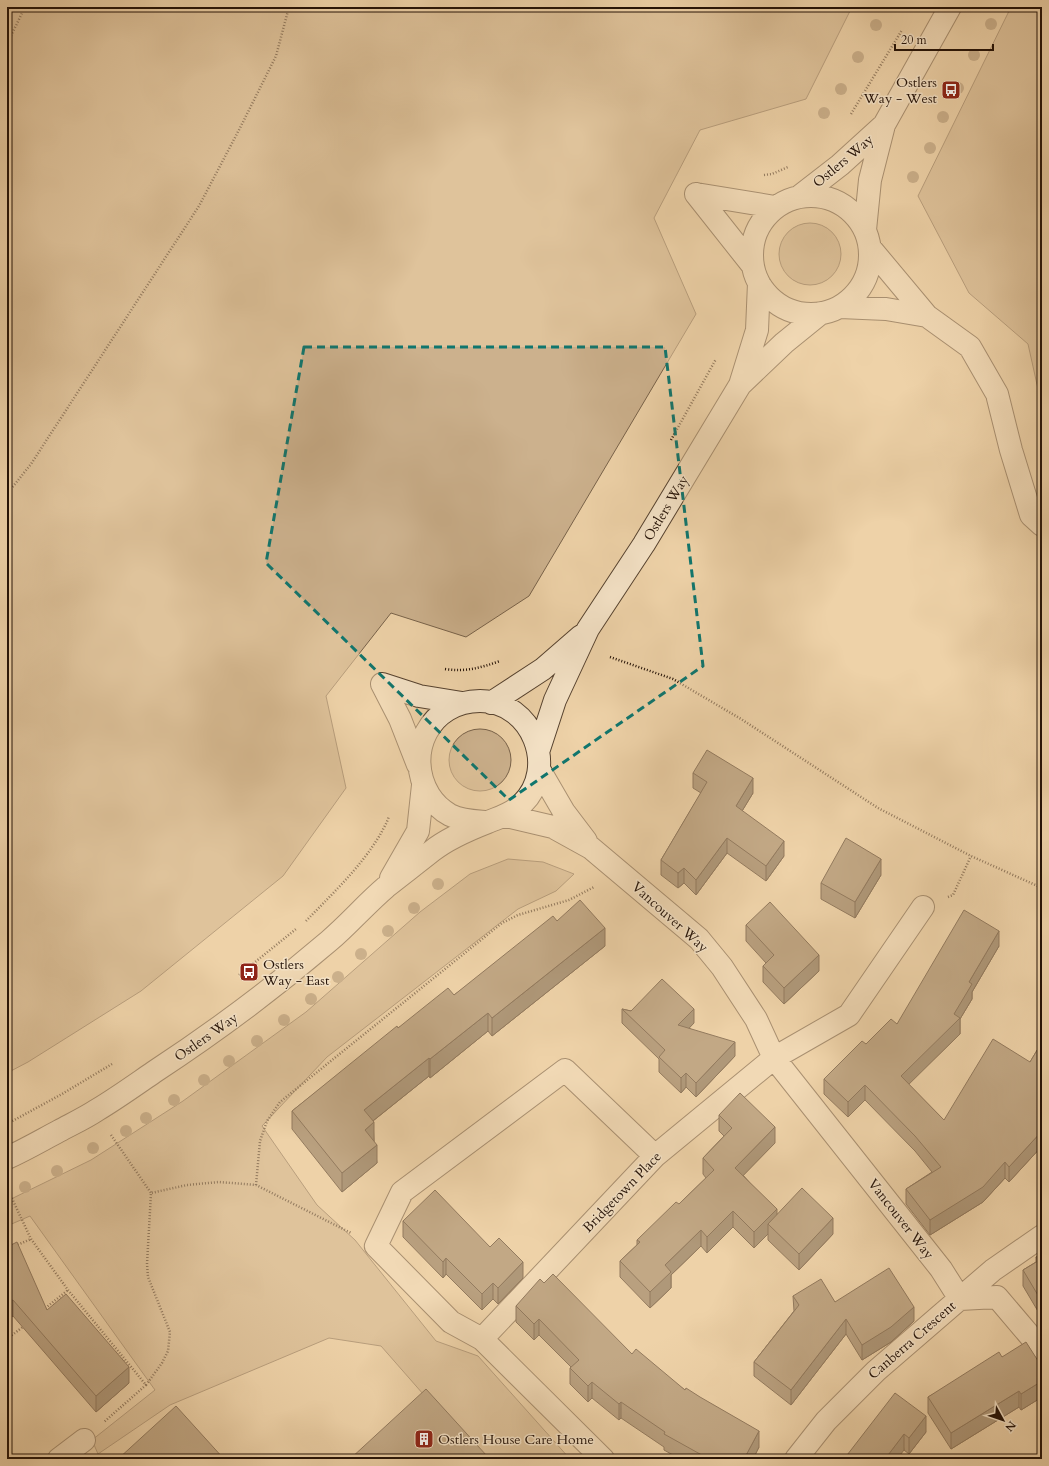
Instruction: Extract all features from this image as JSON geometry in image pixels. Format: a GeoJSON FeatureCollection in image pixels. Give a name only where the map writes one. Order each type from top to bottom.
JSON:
{"type":"FeatureCollection","features":[{"type":"Feature","properties":{"kind":"street","name":"Ostlers Way"},"geometry":{"type":"LineString","coordinates":[[740,385],[784,343],[830,310],[853,296],[864,283],[869,266],[868,240],[870,180],[884,125],[950,7]]}},
{"type":"Feature","properties":{"kind":"street","name":"Ostlers Way"},"geometry":{"type":"LineString","coordinates":[[800,196],[840,165],[884,125]]}},
{"type":"Feature","properties":{"kind":"street"},"geometry":{"type":"LineString","coordinates":[[775,208],[696,194],[756,275],[770,298],[785,308],[803,313],[830,310],[886,309],[927,316]]}},
{"type":"Feature","properties":{"kind":"street","name":"Ostlers Way"},"geometry":{"type":"LineString","coordinates":[[7,1158],[96,1111],[188,1050],[260,998],[331,940],[385,888],[440,845],[497,819],[522,804],[534,788],[539,759],[555,700],[588,629],[644,544],[740,385],[757,330],[756,275],[752,250],[756,234],[764,219],[775,208],[787,200],[800,196],[820,196],[838,202],[854,213],[868,240]]}},
{"type":"Feature","properties":{"kind":"street"},"geometry":{"type":"LineString","coordinates":[[868,240],[927,316],[970,347],[997,394],[1011,450],[1031,515],[1042,525]]}},
{"type":"Feature","properties":{"kind":"street","name":"Ostlers Way"},"geometry":{"type":"LineString","coordinates":[[491,703],[543,669],[588,629]]}},
{"type":"Feature","properties":{"kind":"street"},"geometry":{"type":"LineString","coordinates":[[462,704],[419,696],[382,684],[400,719],[420,775],[433,802],[449,814],[467,821],[497,819],[553,827],[591,848]]}},
{"type":"Feature","properties":{"kind":"street","name":"Ostlers Way"},"geometry":{"type":"LineString","coordinates":[[385,888],[418,831],[420,745],[429,727],[444,712],[462,704],[481,701],[501,705],[518,715],[531,730],[539,759]]}},
{"type":"Feature","properties":{"kind":"street"},"geometry":{"type":"LineString","coordinates":[[539,759],[564,812],[591,848]]}},
{"type":"Feature","properties":{"kind":"street","name":"Vancouver Way"},"geometry":{"type":"LineString","coordinates":[[591,848],[699,939],[722,967],[756,1019],[774,1058],[941,1269],[960,1299]]}},
{"type":"Feature","properties":{"kind":"street"},"geometry":{"type":"LineString","coordinates":[[774,1058],[849,1015],[923,907]]}},
{"type":"Feature","properties":{"kind":"street","name":"Bridgetown Place"},"geometry":{"type":"LineString","coordinates":[[482,1339],[655,1156],[774,1058]]}},
{"type":"Feature","properties":{"kind":"street"},"geometry":{"type":"LineString","coordinates":[[603,1459],[482,1339],[450,1322],[376,1246],[402,1192],[566,1070],[655,1156]]}},
{"type":"Feature","properties":{"kind":"street","name":"Canberra Crescent"},"geometry":{"type":"LineString","coordinates":[[796,1459],[826,1422],[876,1371],[993,1270],[1042,1236]]}},
{"type":"Feature","properties":{"kind":"street"},"geometry":{"type":"LineString","coordinates":[[960,1299],[997,1297],[1042,1350]]}},
{"type":"Feature","properties":{"kind":"street"},"geometry":{"type":"LineString","coordinates":[[59,1459],[84,1440]]}},
{"type":"Feature","properties":{"kind":"path"},"geometry":{"type":"LineString","coordinates":[[7,44],[25,7]]}},
{"type":"Feature","properties":{"kind":"path"},"geometry":{"type":"LineString","coordinates":[[7,494],[31,464],[200,206],[276,56],[289,7]]}},
{"type":"Feature","properties":{"kind":"path"},"geometry":{"type":"LineString","coordinates":[[848,117],[853,112],[904,27]]}},
{"type":"Feature","properties":{"kind":"path"},"geometry":{"type":"LineString","coordinates":[[740,202],[745,178],[772,174],[791,166]]}},
{"type":"Feature","properties":{"kind":"path"},"geometry":{"type":"LineString","coordinates":[[668,446],[717,359]]}},
{"type":"Feature","properties":{"kind":"path"},"geometry":{"type":"LineString","coordinates":[[610,657],[672,679],[741,719],[878,808],[971,856],[1042,888]]}},
{"type":"Feature","properties":{"kind":"path"},"geometry":{"type":"LineString","coordinates":[[419,696],[435,668],[458,671],[479,668],[500,661]]}},
{"type":"Feature","properties":{"kind":"path"},"geometry":{"type":"LineString","coordinates":[[237,976],[306,921],[350,876],[374,845],[388,821],[389,815]]}},
{"type":"Feature","properties":{"kind":"path"},"geometry":{"type":"LineString","coordinates":[[923,907],[953,895],[971,856]]}},
{"type":"Feature","properties":{"kind":"path"},"geometry":{"type":"LineString","coordinates":[[256,1185],[260,1142],[267,1121],[280,1102],[502,922],[524,913],[569,900],[595,887],[616,869]]}},
{"type":"Feature","properties":{"kind":"path"},"geometry":{"type":"LineString","coordinates":[[7,1124],[114,1063]]}},
{"type":"Feature","properties":{"kind":"path"},"geometry":{"type":"LineString","coordinates":[[80,1083],[111,1136],[151,1193],[147,1264],[148,1277],[170,1332],[168,1350],[162,1363],[146,1385],[84,1440]]}},
{"type":"Feature","properties":{"kind":"path"},"geometry":{"type":"LineString","coordinates":[[151,1193],[187,1185],[219,1182],[256,1185],[376,1246]]}},
{"type":"Feature","properties":{"kind":"path"},"geometry":{"type":"LineString","coordinates":[[8,1190],[31,1239],[68,1290],[146,1385]]}},
{"type":"Feature","properties":{"kind":"path"},"geometry":{"type":"LineString","coordinates":[[13,1247],[31,1239]]}},
{"type":"Feature","properties":{"kind":"path"},"geometry":{"type":"LineString","coordinates":[[38,1315],[68,1290]]}},
{"type":"Feature","properties":{"kind":"path"},"geometry":{"type":"LineString","coordinates":[[7,1339],[25,1324]]}},
{"type":"Feature","properties":{"kind":"highlighted area"},"geometry":{"type":"Polygon","coordinates":[[[304,347],[665,347],[703,666],[509,800],[266,563],[304,347]]]}},
{"type":"Feature","properties":{"kind":"shaded area"},"geometry":{"type":"Polygon","coordinates":[[[7,7],[852,7],[806,99],[700,130],[654,218],[696,314],[529,596],[466,637],[391,613],[326,696],[346,788],[283,876],[141,991],[28,1062],[7,1073],[7,7]]]}},
{"type":"Feature","properties":{"kind":"shaded area"},"geometry":{"type":"Polygon","coordinates":[[[1011,7],[1042,7],[1042,407],[1028,344],[969,293],[918,196],[1011,7]]]}},
{"type":"Feature","properties":{"kind":"shaded area"},"geometry":{"type":"Polygon","coordinates":[[[810,223],[827,228],[832,232],[836,237],[841,254],[836,271],[832,276],[827,280],[810,285],[793,280],[788,276],[784,271],[779,254],[784,237],[788,232],[793,228],[810,223]]]}},
{"type":"Feature","properties":{"kind":"shaded area"},"geometry":{"type":"Polygon","coordinates":[[[480,729],[497,734],[502,738],[506,743],[511,760],[506,777],[502,782],[497,786],[480,791],[463,786],[458,782],[454,777],[449,760],[454,743],[458,738],[463,734],[480,729]]]}},
{"type":"Feature","properties":{"kind":"shaded area"},"geometry":{"type":"Polygon","coordinates":[[[508,859],[543,862],[574,874],[556,891],[518,909],[327,1057],[262,1126],[317,1205],[355,1240],[436,1341],[478,1356],[570,1459],[480,1459],[381,1346],[329,1338],[170,1405],[98,1454],[92,1440],[155,1390],[30,1216],[7,1226],[7,1201],[91,1160],[183,1101],[306,1012],[420,912],[470,874],[508,859]]]}},
{"type":"Feature","properties":{"kind":"building"},"geometry":{"type":"Polygon","coordinates":[[[707,750],[753,778],[736,806],[784,841],[766,866],[727,838],[696,880],[684,868],[678,873],[661,860],[707,782],[693,773],[707,750]]]}},
{"type":"Feature","properties":{"kind":"building"},"geometry":{"type":"Polygon","coordinates":[[[846,838],[881,859],[855,902],[821,883],[846,838]]]}},
{"type":"Feature","properties":{"kind":"building"},"geometry":{"type":"Polygon","coordinates":[[[580,900],[605,928],[492,1018],[488,1013],[364,1110],[374,1122],[365,1130],[377,1145],[342,1173],[292,1111],[397,1026],[398,1028],[448,988],[454,995],[553,916],[557,921],[580,900]]]}},
{"type":"Feature","properties":{"kind":"building"},"geometry":{"type":"Polygon","coordinates":[[[770,902],[819,955],[784,988],[763,966],[774,955],[746,925],[770,902]]]}},
{"type":"Feature","properties":{"kind":"building"},"geometry":{"type":"Polygon","coordinates":[[[964,910],[999,931],[969,982],[972,984],[954,1014],[960,1018],[901,1076],[944,1120],[993,1039],[1030,1062],[1042,1042],[1042,1131],[1009,1167],[1005,1162],[983,1187],[930,1220],[906,1189],[941,1167],[915,1136],[865,1085],[848,1102],[824,1079],[862,1041],[866,1044],[891,1019],[897,1024],[964,910]]]}},
{"type":"Feature","properties":{"kind":"building"},"geometry":{"type":"Polygon","coordinates":[[[662,979],[694,1009],[678,1025],[735,1042],[696,1083],[686,1073],[681,1078],[659,1057],[665,1050],[622,1009],[631,1011],[662,979]]]}},
{"type":"Feature","properties":{"kind":"building"},"geometry":{"type":"Polygon","coordinates":[[[740,1093],[775,1127],[735,1168],[777,1209],[754,1232],[733,1211],[707,1237],[701,1230],[665,1265],[671,1272],[650,1292],[620,1261],[640,1242],[637,1240],[676,1202],[679,1204],[714,1170],[703,1158],[732,1128],[719,1115],[740,1093]]]}},
{"type":"Feature","properties":{"kind":"building"},"geometry":{"type":"Polygon","coordinates":[[[802,1188],[833,1218],[799,1254],[768,1224],[802,1188]]]}},
{"type":"Feature","properties":{"kind":"building"},"geometry":{"type":"Polygon","coordinates":[[[435,1190],[490,1247],[499,1238],[523,1262],[498,1288],[493,1283],[482,1294],[446,1258],[443,1262],[403,1221],[435,1190]]]}},
{"type":"Feature","properties":{"kind":"building"},"geometry":{"type":"Polygon","coordinates":[[[17,1242],[47,1310],[66,1294],[129,1367],[96,1396],[13,1300],[7,1302],[7,1247],[17,1242]]]}},
{"type":"Feature","properties":{"kind":"building"},"geometry":{"type":"Polygon","coordinates":[[[1042,1253],[1042,1302],[1023,1270],[1038,1261],[1036,1257],[1042,1253]]]}},
{"type":"Feature","properties":{"kind":"building"},"geometry":{"type":"Polygon","coordinates":[[[889,1268],[914,1307],[891,1327],[862,1345],[846,1319],[791,1390],[754,1362],[799,1305],[793,1296],[821,1279],[835,1302],[889,1268]]]}},
{"type":"Feature","properties":{"kind":"building"},"geometry":{"type":"Polygon","coordinates":[[[553,1274],[632,1354],[636,1349],[685,1390],[686,1388],[759,1431],[744,1459],[709,1459],[664,1434],[665,1432],[621,1402],[619,1404],[592,1382],[588,1386],[570,1368],[579,1360],[539,1319],[534,1324],[516,1306],[540,1279],[544,1283],[553,1274]]]}},
{"type":"Feature","properties":{"kind":"building"},"geometry":{"type":"Polygon","coordinates":[[[1026,1342],[1042,1367],[1042,1381],[1021,1394],[1019,1391],[951,1433],[928,1397],[999,1352],[1002,1357],[1026,1342]]]}},
{"type":"Feature","properties":{"kind":"building"},"geometry":{"type":"Polygon","coordinates":[[[426,1389],[487,1456],[484,1459],[350,1459],[426,1389]]]}},
{"type":"Feature","properties":{"kind":"building"},"geometry":{"type":"Polygon","coordinates":[[[895,1393],[926,1416],[909,1438],[904,1434],[885,1459],[844,1459],[895,1393]]]}},
{"type":"Feature","properties":{"kind":"building"},"geometry":{"type":"Polygon","coordinates":[[[176,1406],[224,1459],[118,1459],[176,1406]]]}},
{"type":"Feature","properties":{"kind":"place","name":"Ostlers Way - West"},"geometry":{"type":"Point","coordinates":[951,90]}},
{"type":"Feature","properties":{"kind":"place","name":"Ostlers Way - East"},"geometry":{"type":"Point","coordinates":[249,972]}},
{"type":"Feature","properties":{"kind":"place","name":"Ostlers House Care Home"},"geometry":{"type":"Point","coordinates":[424,1439]}}]}
